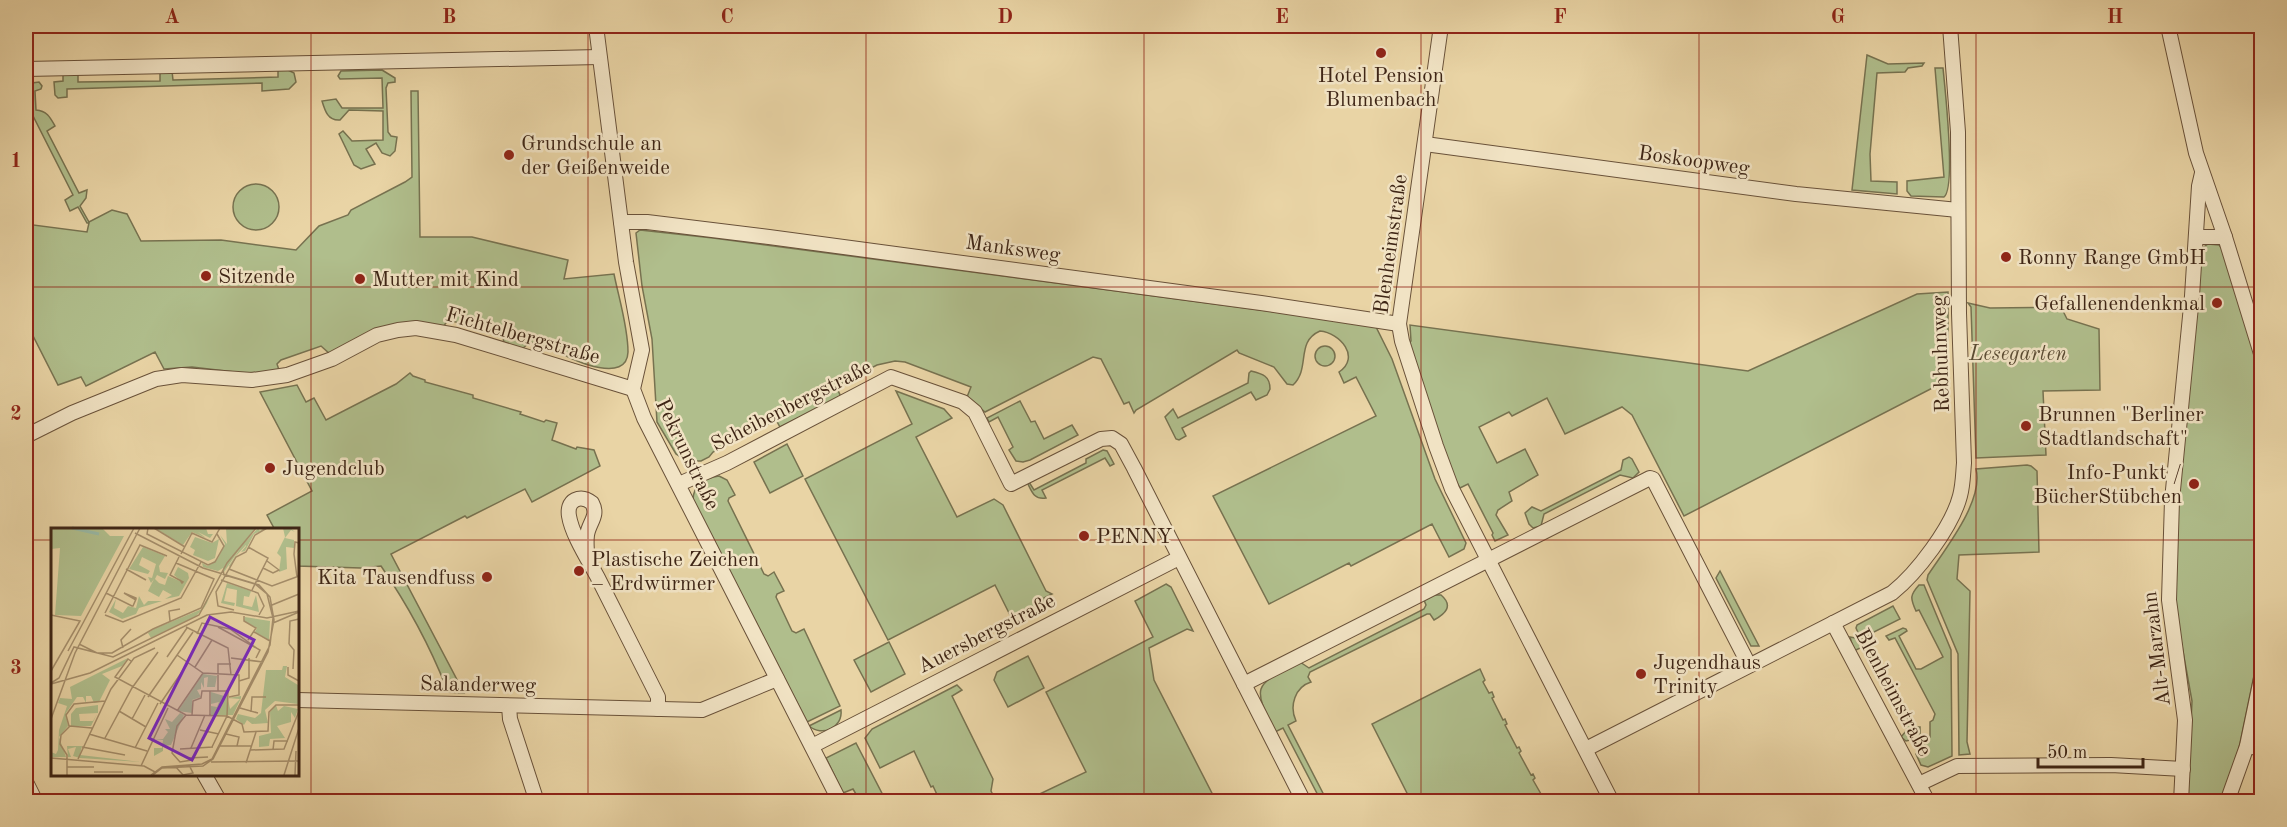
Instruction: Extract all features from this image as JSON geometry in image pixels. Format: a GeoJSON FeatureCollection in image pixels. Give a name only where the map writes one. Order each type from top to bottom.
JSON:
{"type":"FeatureCollection","features":[{"type":"Feature","properties":{"kind":"street","name":"Pekrunstraße"},"geometry":{"type":"LineString","coordinates":[[596,26],[621,222],[642,350],[633,389],[644,418],[840,801]]}},
{"type":"Feature","properties":{"kind":"street","name":"Blenheimstraße"},"geometry":{"type":"LineString","coordinates":[[1441,26],[1399,324],[1405,350],[1445,471],[1612,801]]}},
{"type":"Feature","properties":{"kind":"street","name":"Rebhuhnweg"},"geometry":{"type":"LineString","coordinates":[[1833,623],[1893,592],[1904,583],[1935,545],[1960,499],[1964,463],[1958,132],[1950,26]]}},
{"type":"Feature","properties":{"kind":"street","name":"Alt-Marzahn"},"geometry":{"type":"LineString","coordinates":[[2168,26],[2202,173],[2225,237],[2262,357]]}},
{"type":"Feature","properties":{"kind":"street"},"geometry":{"type":"LineString","coordinates":[[26,69],[599,57]]}},
{"type":"Feature","properties":{"kind":"street","name":"Boskoopweg"},"geometry":{"type":"LineString","coordinates":[[1425,144],[1796,194],[1958,210]]}},
{"type":"Feature","properties":{"kind":"street","name":"Alt-Marzahn"},"geometry":{"type":"LineString","coordinates":[[2181,801],[2186,720],[2169,600],[2172,500],[2202,173]]}},
{"type":"Feature","properties":{"kind":"street","name":"Manksweg"},"geometry":{"type":"LineString","coordinates":[[621,222],[647,222],[769,237],[1261,303],[1399,324]]}},
{"type":"Feature","properties":{"kind":"street"},"geometry":{"type":"LineString","coordinates":[[2196,237],[2225,237]]}},
{"type":"Feature","properties":{"kind":"street","name":"Fichtelbergstraße"},"geometry":{"type":"LineString","coordinates":[[26,436],[72,413],[156,380],[182,375],[252,380],[287,375],[332,359],[377,335],[416,328],[456,335],[633,389]]}},
{"type":"Feature","properties":{"kind":"street","name":"Scheibenbergstraße"},"geometry":{"type":"LineString","coordinates":[[679,484],[727,463],[891,377],[963,402],[975,412],[1011,484],[1101,439],[1112,438],[1121,444],[1179,558]]}},
{"type":"Feature","properties":{"kind":"street"},"geometry":{"type":"LineString","coordinates":[[1244,684],[1645,480],[1653,479],[1749,665]]}},
{"type":"Feature","properties":{"kind":"street"},"geometry":{"type":"LineString","coordinates":[[586,555],[658,697],[658,709]]}},
{"type":"Feature","properties":{"kind":"street"},"geometry":{"type":"LineString","coordinates":[[1179,558],[1304,801]]}},
{"type":"Feature","properties":{"kind":"street","name":"Auersbergstraße"},"geometry":{"type":"LineString","coordinates":[[812,746],[1179,558]]}},
{"type":"Feature","properties":{"kind":"street","name":"Blenheimstraße"},"geometry":{"type":"LineString","coordinates":[[1586,749],[1833,623],[1928,801]]}},
{"type":"Feature","properties":{"kind":"street"},"geometry":{"type":"LineString","coordinates":[[2227,801],[2247,746],[2262,674]]}},
{"type":"Feature","properties":{"kind":"street","name":"Salanderweg"},"geometry":{"type":"LineString","coordinates":[[298,700],[702,710],[777,679]]}},
{"type":"Feature","properties":{"kind":"street"},"geometry":{"type":"LineString","coordinates":[[509,706],[510,719],[537,801]]}},
{"type":"Feature","properties":{"kind":"street"},"geometry":{"type":"LineString","coordinates":[[2247,746],[2262,749]]}},
{"type":"Feature","properties":{"kind":"street"},"geometry":{"type":"LineString","coordinates":[[1919,784],[1957,766],[2111,765],[2183,769]]}},
{"type":"Feature","properties":{"kind":"street"},"geometry":{"type":"LineString","coordinates":[[205,776],[220,801]]}},
{"type":"Feature","properties":{"kind":"street"},"geometry":{"type":"LineString","coordinates":[[26,782],[33,800]]}},
{"type":"Feature","properties":{"kind":"green space"},"geometry":{"type":"Polygon","coordinates":[[[1867,55],[1888,64],[1924,63],[1922,66],[1908,68],[1905,72],[1877,73],[1870,154],[1871,181],[1897,182],[1897,194],[1852,190],[1867,55]]]}},
{"type":"Feature","properties":{"kind":"green space"},"geometry":{"type":"Polygon","coordinates":[[[1935,68],[1943,68],[1949,137],[1947,190],[1944,197],[1911,196],[1907,191],[1907,181],[1944,177],[1935,68]]]}},
{"type":"Feature","properties":{"kind":"green space"},"geometry":{"type":"Polygon","coordinates":[[[278,69],[286,69],[294,73],[296,82],[289,89],[262,91],[262,83],[67,89],[67,97],[58,98],[55,95],[54,82],[63,81],[63,74],[78,74],[78,82],[160,81],[160,72],[172,71],[173,80],[278,77],[278,69]]]}},
{"type":"Feature","properties":{"kind":"green space"},"geometry":{"type":"Polygon","coordinates":[[[382,70],[395,78],[395,82],[388,83],[386,88],[388,132],[391,136],[397,137],[395,151],[390,156],[382,153],[376,143],[366,149],[375,164],[361,169],[354,165],[339,134],[343,131],[352,141],[383,140],[383,111],[349,110],[340,120],[336,120],[328,115],[322,101],[336,99],[342,108],[383,108],[382,78],[340,79],[338,76],[341,71],[382,70]]]}},
{"type":"Feature","properties":{"kind":"green space"},"geometry":{"type":"Polygon","coordinates":[[[39,82],[42,86],[41,89],[35,91],[36,110],[48,115],[55,126],[47,131],[79,193],[87,190],[86,198],[80,206],[89,222],[112,210],[127,214],[141,241],[221,240],[296,250],[319,226],[348,215],[351,210],[412,177],[411,91],[418,91],[420,237],[472,237],[568,260],[564,279],[614,274],[627,333],[628,352],[625,362],[619,367],[610,368],[588,365],[530,342],[522,349],[504,344],[503,336],[499,333],[448,320],[443,327],[365,334],[330,354],[321,346],[281,360],[277,364],[279,370],[274,372],[243,373],[192,367],[164,369],[155,352],[86,386],[81,377],[58,385],[26,322],[26,224],[87,232],[89,223],[78,207],[70,211],[65,200],[73,195],[26,102],[26,93],[32,92],[32,83],[39,82]]]}},
{"type":"Feature","properties":{"kind":"green space"},"geometry":{"type":"Polygon","coordinates":[[[256,184],[272,191],[279,207],[272,223],[256,230],[240,223],[233,207],[240,191],[256,184]]]}},
{"type":"Feature","properties":{"kind":"green space"},"geometry":{"type":"Polygon","coordinates":[[[640,230],[1375,325],[1392,359],[1435,479],[1466,543],[1464,549],[1449,557],[1432,524],[1351,566],[1349,563],[1269,604],[1213,496],[1376,416],[1356,377],[1344,383],[1339,372],[1348,360],[1345,347],[1334,336],[1320,331],[1312,336],[1305,348],[1301,371],[1293,385],[1287,384],[1274,367],[1239,353],[1237,350],[1134,413],[1129,402],[1124,404],[1101,359],[1093,357],[985,412],[967,397],[971,387],[905,362],[895,361],[877,365],[836,386],[841,397],[780,427],[776,420],[713,452],[701,461],[687,461],[676,454],[657,422],[652,339],[642,286],[636,233],[640,230]]]}},
{"type":"Feature","properties":{"kind":"green space"},"geometry":{"type":"Polygon","coordinates":[[[2208,244],[2219,245],[2225,252],[2261,376],[2262,637],[2239,748],[2221,801],[2187,802],[2192,701],[2176,613],[2176,504],[2201,249],[2208,244]]]}},
{"type":"Feature","properties":{"kind":"green space"},"geometry":{"type":"Polygon","coordinates":[[[1948,292],[1948,380],[1684,516],[1632,415],[1622,407],[1565,434],[1547,398],[1512,416],[1509,412],[1479,427],[1497,463],[1525,449],[1538,475],[1509,492],[1512,501],[1498,510],[1496,515],[1508,535],[1495,541],[1468,484],[1460,488],[1450,470],[1408,344],[1411,341],[1410,325],[1748,371],[1917,294],[1948,292]]]}},
{"type":"Feature","properties":{"kind":"green space","name":"Lesegarten"},"geometry":{"type":"Polygon","coordinates":[[[1968,303],[1990,308],[2061,307],[2067,319],[2099,329],[2100,390],[2043,391],[2046,455],[1976,458],[1971,307],[1968,303]]]}},
{"type":"Feature","properties":{"kind":"green space"},"geometry":{"type":"Polygon","coordinates":[[[1321,346],[1329,346],[1335,352],[1335,360],[1329,366],[1321,366],[1315,360],[1315,352],[1321,346]]]}},
{"type":"Feature","properties":{"kind":"green space"},"geometry":{"type":"Polygon","coordinates":[[[1251,371],[1267,378],[1270,389],[1267,395],[1256,400],[1251,392],[1182,428],[1186,436],[1179,440],[1176,439],[1165,417],[1173,409],[1178,418],[1248,383],[1251,371]]]}},
{"type":"Feature","properties":{"kind":"green space"},"geometry":{"type":"Polygon","coordinates":[[[410,373],[425,382],[473,395],[473,398],[521,412],[520,414],[544,422],[546,420],[557,423],[552,440],[576,449],[577,447],[594,450],[600,466],[532,502],[525,489],[467,518],[465,516],[391,554],[464,693],[444,692],[446,687],[425,640],[381,566],[361,568],[298,566],[298,528],[274,528],[267,515],[312,491],[260,392],[297,385],[306,402],[314,398],[326,420],[396,384],[410,373]]]}},
{"type":"Feature","properties":{"kind":"green space"},"geometry":{"type":"Polygon","coordinates":[[[896,391],[944,409],[952,418],[916,437],[957,517],[994,499],[1003,505],[1046,591],[1052,594],[1044,598],[1045,602],[1012,619],[995,585],[888,640],[805,479],[912,424],[896,391]]]}},
{"type":"Feature","properties":{"kind":"green space"},"geometry":{"type":"Polygon","coordinates":[[[1020,401],[1031,422],[1035,421],[1044,439],[1072,425],[1078,435],[1030,460],[1016,461],[1009,450],[1013,447],[998,417],[989,422],[987,418],[1020,401]]]}},
{"type":"Feature","properties":{"kind":"green space"},"geometry":{"type":"Polygon","coordinates":[[[787,444],[803,476],[770,493],[754,462],[787,444]]]}},
{"type":"Feature","properties":{"kind":"green space"},"geometry":{"type":"Polygon","coordinates":[[[1103,450],[1107,451],[1114,464],[1110,466],[1105,458],[1042,490],[1046,498],[1039,498],[1032,492],[1027,482],[1034,490],[1086,463],[1086,459],[1103,450]]]}},
{"type":"Feature","properties":{"kind":"green space"},"geometry":{"type":"Polygon","coordinates":[[[1629,457],[1639,472],[1633,478],[1620,475],[1544,514],[1541,526],[1533,528],[1529,524],[1525,513],[1532,507],[1541,511],[1621,470],[1623,460],[1629,457]]]}},
{"type":"Feature","properties":{"kind":"green space"},"geometry":{"type":"Polygon","coordinates":[[[2027,465],[2037,471],[2039,552],[1959,555],[1957,579],[1970,591],[1967,742],[1970,754],[1959,755],[1958,654],[1927,580],[1928,575],[1969,510],[1977,482],[1976,469],[2027,465]]]}},
{"type":"Feature","properties":{"kind":"green space"},"geometry":{"type":"Polygon","coordinates":[[[719,476],[727,480],[735,495],[728,501],[764,574],[768,576],[774,572],[784,591],[776,597],[792,631],[796,633],[804,629],[840,706],[807,722],[693,500],[695,490],[701,483],[719,476]]]}},
{"type":"Feature","properties":{"kind":"green space"},"geometry":{"type":"Polygon","coordinates":[[[1720,571],[1759,646],[1751,646],[1716,578],[1720,571]]]}},
{"type":"Feature","properties":{"kind":"green space"},"geometry":{"type":"Polygon","coordinates":[[[1166,584],[1171,587],[1193,631],[1187,629],[1149,648],[1154,680],[1216,801],[1025,801],[1086,772],[1046,692],[1153,637],[1135,601],[1166,584]]]}},
{"type":"Feature","properties":{"kind":"green space"},"geometry":{"type":"Polygon","coordinates":[[[1919,585],[1924,585],[1951,650],[1952,756],[1928,767],[1921,765],[1916,754],[1930,737],[1930,722],[1935,714],[1895,638],[1889,640],[1886,636],[1903,628],[1906,629],[1907,631],[1899,636],[1916,669],[1921,669],[1943,657],[1919,610],[1916,611],[1913,603],[1914,591],[1919,585]]]}},
{"type":"Feature","properties":{"kind":"green space"},"geometry":{"type":"Polygon","coordinates":[[[1434,595],[1441,595],[1447,603],[1442,615],[1434,620],[1430,614],[1427,614],[1310,672],[1308,677],[1311,682],[1305,684],[1297,693],[1293,703],[1296,721],[1288,725],[1327,801],[1321,801],[1283,728],[1275,732],[1260,696],[1261,688],[1273,676],[1300,662],[1309,668],[1424,609],[1426,605],[1424,600],[1434,595]]]}},
{"type":"Feature","properties":{"kind":"green space"},"geometry":{"type":"Polygon","coordinates":[[[1893,606],[1900,619],[1868,635],[1859,635],[1857,625],[1893,606]]]}},
{"type":"Feature","properties":{"kind":"green space"},"geometry":{"type":"Polygon","coordinates":[[[1850,637],[1866,640],[1912,727],[1920,727],[1920,735],[1915,739],[1906,741],[1901,737],[1907,730],[1864,649],[1854,651],[1850,637]]]}},
{"type":"Feature","properties":{"kind":"green space"},"geometry":{"type":"Polygon","coordinates":[[[889,642],[905,674],[871,692],[854,660],[889,642]]]}},
{"type":"Feature","properties":{"kind":"green space"},"geometry":{"type":"Polygon","coordinates":[[[1028,656],[1044,688],[1008,707],[994,680],[997,672],[1028,656]]]}},
{"type":"Feature","properties":{"kind":"green space"},"geometry":{"type":"Polygon","coordinates":[[[1480,669],[1485,680],[1483,682],[1489,693],[1492,692],[1494,697],[1492,698],[1507,724],[1505,725],[1517,748],[1519,747],[1521,751],[1519,753],[1531,775],[1533,774],[1535,778],[1533,780],[1545,801],[1411,801],[1372,724],[1480,669]]]}},
{"type":"Feature","properties":{"kind":"green space"},"geometry":{"type":"Polygon","coordinates":[[[957,685],[962,690],[952,696],[993,779],[991,791],[996,801],[940,801],[914,751],[880,768],[865,738],[872,729],[957,685]]]}},
{"type":"Feature","properties":{"kind":"green space"},"geometry":{"type":"Polygon","coordinates":[[[841,710],[839,722],[831,729],[820,731],[809,726],[841,710]]]}},
{"type":"Feature","properties":{"kind":"green space"},"geometry":{"type":"Polygon","coordinates":[[[856,743],[886,801],[860,801],[853,789],[843,793],[826,758],[856,743]]]}},
{"type":"Feature","properties":{"kind":"place","name":"Hotel Pension Blumenbach"},"geometry":{"type":"Point","coordinates":[1381,53]}},
{"type":"Feature","properties":{"kind":"place","name":"Grundschule an der Geißenweide"},"geometry":{"type":"Point","coordinates":[509,155]}},
{"type":"Feature","properties":{"kind":"place","name":"Ronny Range GmbH"},"geometry":{"type":"Point","coordinates":[2006,257]}},
{"type":"Feature","properties":{"kind":"place","name":"Sitzende"},"geometry":{"type":"Point","coordinates":[206,276]}},
{"type":"Feature","properties":{"kind":"place","name":"Mutter mit Kind"},"geometry":{"type":"Point","coordinates":[360,279]}},
{"type":"Feature","properties":{"kind":"place","name":"Gefallenendenkmal"},"geometry":{"type":"Point","coordinates":[2217,303]}},
{"type":"Feature","properties":{"kind":"place","name":"Brunnen \"Berliner Stadtlandschaft\""},"geometry":{"type":"Point","coordinates":[2026,426]}},
{"type":"Feature","properties":{"kind":"place","name":"Jugendclub"},"geometry":{"type":"Point","coordinates":[270,468]}},
{"type":"Feature","properties":{"kind":"place","name":"Info-Punkt / BücherStübchen"},"geometry":{"type":"Point","coordinates":[2194,484]}},
{"type":"Feature","properties":{"kind":"place","name":"PENNY"},"geometry":{"type":"Point","coordinates":[1084,536]}},
{"type":"Feature","properties":{"kind":"place","name":"Plastische Zeichen – Erdwürmer"},"geometry":{"type":"Point","coordinates":[579,571]}},
{"type":"Feature","properties":{"kind":"place","name":"Kita Tausendfuss"},"geometry":{"type":"Point","coordinates":[487,577]}},
{"type":"Feature","properties":{"kind":"place","name":"Jugendhaus Trinity"},"geometry":{"type":"Point","coordinates":[1641,674]}}]}
